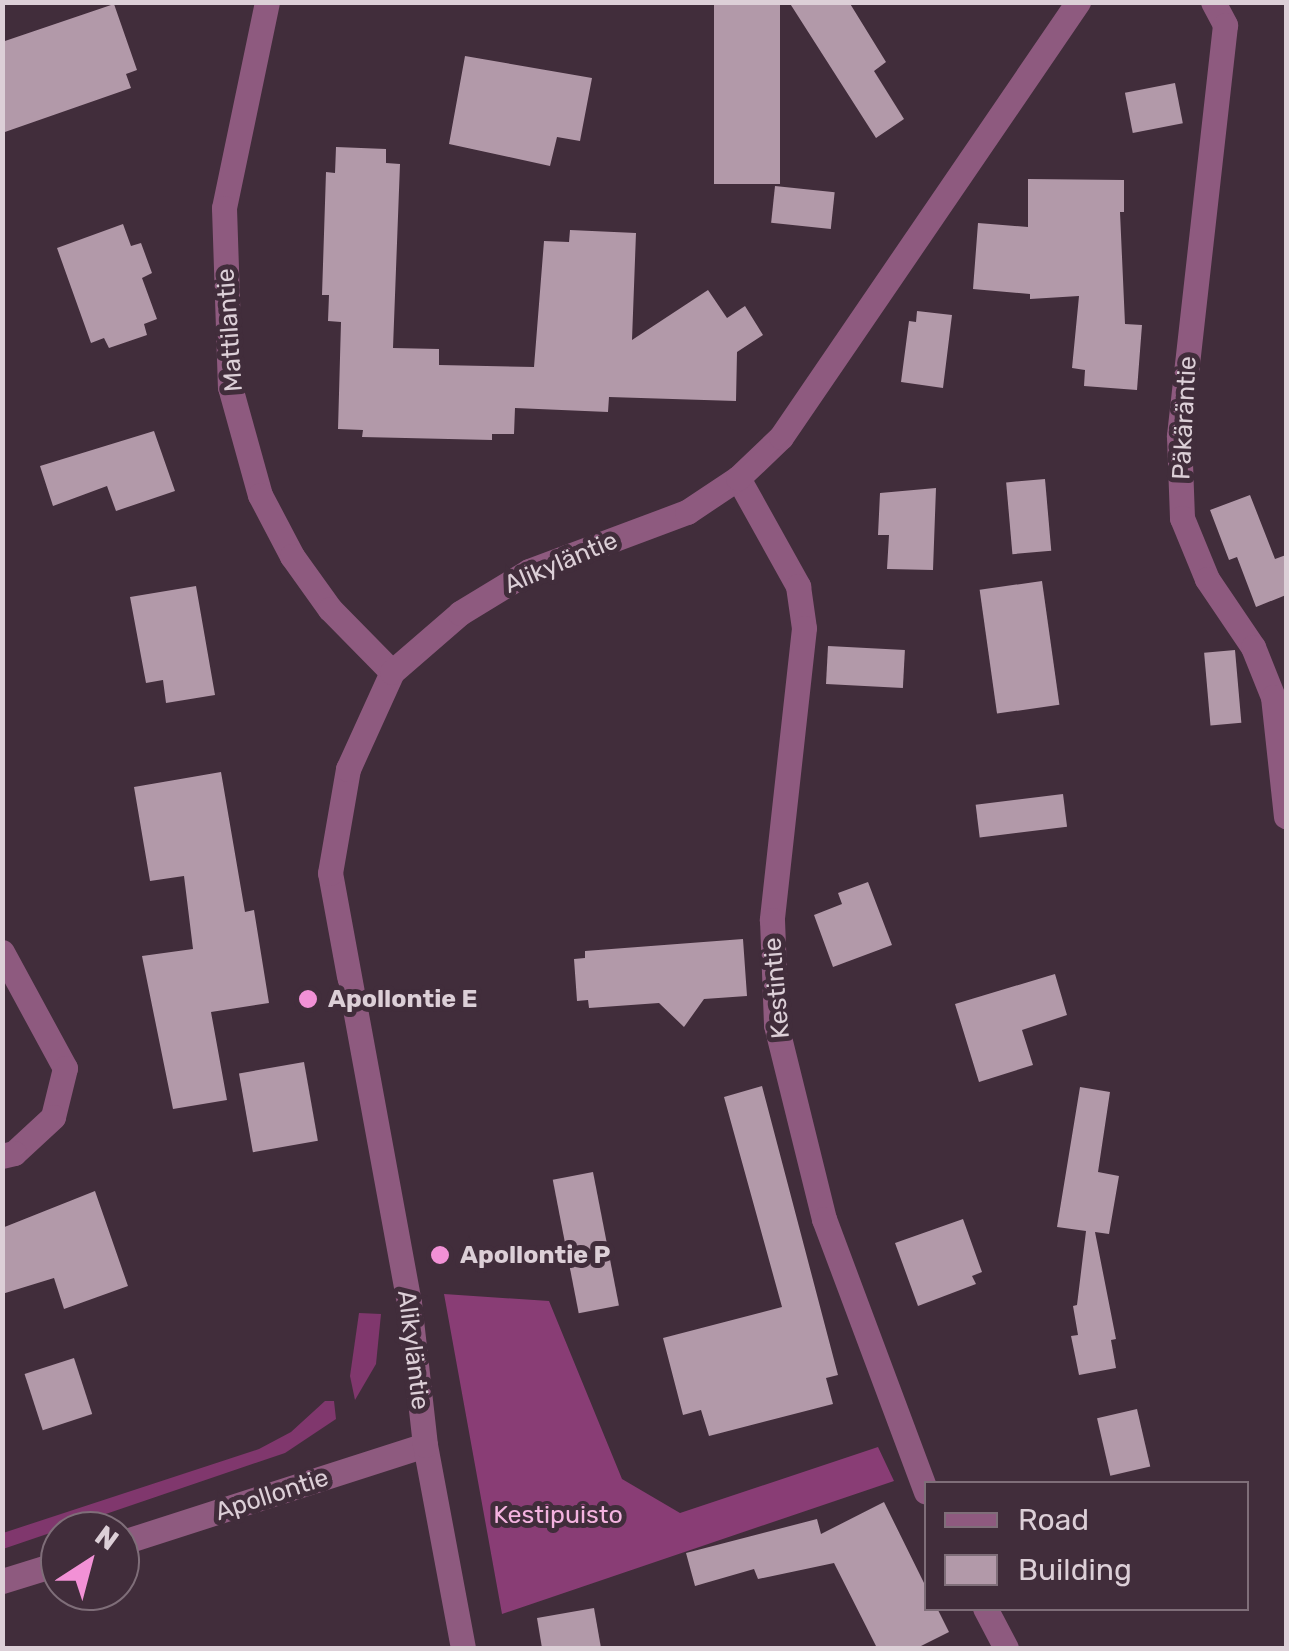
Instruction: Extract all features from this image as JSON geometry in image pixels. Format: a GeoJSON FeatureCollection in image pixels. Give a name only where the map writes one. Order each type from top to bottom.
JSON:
{"type":"FeatureCollection","features":[{"type":"Feature","properties":{"kind":"street","name":"Mattilantie"},"geometry":{"type":"LineString","coordinates":[[266,2],[224,208],[230,387],[260,495],[292,556],[330,609],[392,672]]}},
{"type":"Feature","properties":{"kind":"street","name":"Alikyläntie"},"geometry":{"type":"LineString","coordinates":[[463,1648],[424,1445],[409,1303],[330,872],[348,769],[392,672],[460,612],[530,571],[687,512],[738,478],[781,437],[1078,2]]}},
{"type":"Feature","properties":{"kind":"street","name":"Päkäräntie"},"geometry":{"type":"LineString","coordinates":[[1213,2],[1226,25],[1179,436],[1182,518],[1206,579],[1253,647],[1273,697],[1286,816]]}},
{"type":"Feature","properties":{"kind":"street","name":"Kestintie"},"geometry":{"type":"LineString","coordinates":[[738,478],[798,586],[804,628],[772,920],[776,1025],[824,1220],[924,1487]]}},
{"type":"Feature","properties":{"kind":"street"},"geometry":{"type":"LineString","coordinates":[[2,952],[65,1068],[53,1118],[14,1153],[2,1156]]}},
{"type":"Feature","properties":{"kind":"street","name":"Apollontie"},"geometry":{"type":"LineString","coordinates":[[140,1537],[424,1445]]}},
{"type":"Feature","properties":{"kind":"street"},"geometry":{"type":"LineString","coordinates":[[2,1581],[40,1569]]}},
{"type":"Feature","properties":{"kind":"street"},"geometry":{"type":"LineString","coordinates":[[988,1611],[1006,1648]]}},
{"type":"Feature","properties":{"kind":"shaded area"},"geometry":{"type":"Polygon","coordinates":[[[359,1313],[381,1314],[376,1364],[355,1400],[350,1376],[359,1313]]]}},
{"type":"Feature","properties":{"kind":"shaded area"},"geometry":{"type":"Polygon","coordinates":[[[325,1401],[334,1401],[336,1419],[285,1453],[115,1511],[70,1511],[259,1449],[291,1432],[325,1401]]]}},
{"type":"Feature","properties":{"kind":"shaded area"},"geometry":{"type":"Polygon","coordinates":[[[40,1521],[40,1536],[3,1549],[3,1533],[40,1521]]]}},
{"type":"Feature","properties":{"kind":"green space","name":"Kestipuisto"},"geometry":{"type":"Polygon","coordinates":[[[444,1294],[549,1301],[622,1479],[680,1513],[878,1447],[894,1481],[502,1614],[444,1294]]]}},
{"type":"Feature","properties":{"kind":"building"},"geometry":{"type":"Polygon","coordinates":[[[714,2],[780,2],[780,184],[714,184],[714,2]]]}},
{"type":"Feature","properties":{"kind":"building"},"geometry":{"type":"Polygon","coordinates":[[[789,2],[849,2],[886,62],[874,71],[904,119],[876,138],[789,2]]]}},
{"type":"Feature","properties":{"kind":"building"},"geometry":{"type":"Polygon","coordinates":[[[114,4],[137,70],[126,74],[131,88],[2,133],[2,42],[114,4]]]}},
{"type":"Feature","properties":{"kind":"building"},"geometry":{"type":"Polygon","coordinates":[[[465,56],[592,78],[580,141],[557,137],[550,166],[449,144],[465,56]]]}},
{"type":"Feature","properties":{"kind":"building"},"geometry":{"type":"Polygon","coordinates":[[[1175,83],[1183,123],[1133,133],[1125,93],[1175,83]]]}},
{"type":"Feature","properties":{"kind":"building"},"geometry":{"type":"Polygon","coordinates":[[[336,147],[386,149],[386,163],[400,164],[393,348],[439,349],[439,365],[534,367],[544,241],[569,242],[570,230],[636,233],[632,340],[708,290],[727,318],[745,306],[763,335],[737,352],[736,401],[609,397],[608,412],[515,408],[514,434],[492,434],[492,440],[362,437],[363,430],[338,429],[341,322],[328,321],[329,295],[322,295],[326,172],[335,173],[336,147]]]}},
{"type":"Feature","properties":{"kind":"building"},"geometry":{"type":"Polygon","coordinates":[[[1028,179],[1124,180],[1124,212],[1120,212],[1125,324],[1142,325],[1137,390],[1084,386],[1085,370],[1072,368],[1079,296],[1030,299],[1030,294],[973,289],[978,223],[1028,227],[1028,179]]]}},
{"type":"Feature","properties":{"kind":"building"},"geometry":{"type":"Polygon","coordinates":[[[775,186],[835,192],[831,229],[771,223],[775,186]]]}},
{"type":"Feature","properties":{"kind":"building"},"geometry":{"type":"Polygon","coordinates":[[[123,224],[131,246],[141,243],[152,273],[142,278],[157,319],[144,324],[147,335],[109,348],[104,338],[91,343],[57,248],[123,224]]]}},
{"type":"Feature","properties":{"kind":"building"},"geometry":{"type":"Polygon","coordinates":[[[917,311],[952,315],[943,388],[901,382],[909,321],[916,322],[917,311]]]}},
{"type":"Feature","properties":{"kind":"building"},"geometry":{"type":"Polygon","coordinates":[[[154,431],[175,491],[116,511],[107,486],[53,506],[40,466],[154,431]]]}},
{"type":"Feature","properties":{"kind":"building"},"geometry":{"type":"Polygon","coordinates":[[[1045,479],[1051,551],[1012,554],[1006,482],[1045,479]]]}},
{"type":"Feature","properties":{"kind":"building"},"geometry":{"type":"Polygon","coordinates":[[[936,488],[933,570],[887,569],[889,535],[878,535],[880,493],[936,488]]]}},
{"type":"Feature","properties":{"kind":"building"},"geometry":{"type":"Polygon","coordinates":[[[1250,495],[1275,559],[1286,555],[1286,595],[1256,607],[1237,557],[1229,560],[1210,510],[1250,495]]]}},
{"type":"Feature","properties":{"kind":"building"},"geometry":{"type":"Polygon","coordinates":[[[1042,581],[1059,705],[997,714],[980,590],[1042,581]]]}},
{"type":"Feature","properties":{"kind":"building"},"geometry":{"type":"Polygon","coordinates":[[[196,586],[215,695],[166,703],[163,680],[146,683],[130,597],[196,586]]]}},
{"type":"Feature","properties":{"kind":"building"},"geometry":{"type":"Polygon","coordinates":[[[828,646],[905,650],[903,688],[826,684],[828,646]]]}},
{"type":"Feature","properties":{"kind":"building"},"geometry":{"type":"Polygon","coordinates":[[[1235,650],[1241,723],[1210,725],[1204,653],[1235,650]]]}},
{"type":"Feature","properties":{"kind":"building"},"geometry":{"type":"Polygon","coordinates":[[[221,772],[245,912],[254,910],[269,1003],[211,1012],[227,1100],[173,1109],[142,956],[193,949],[184,876],[150,881],[134,787],[221,772]]]}},
{"type":"Feature","properties":{"kind":"building"},"geometry":{"type":"Polygon","coordinates":[[[1063,794],[1067,827],[980,837],[976,805],[1063,794]]]}},
{"type":"Feature","properties":{"kind":"building"},"geometry":{"type":"Polygon","coordinates":[[[868,882],[892,945],[833,967],[814,915],[842,904],[838,893],[868,882]]]}},
{"type":"Feature","properties":{"kind":"building"},"geometry":{"type":"Polygon","coordinates":[[[743,939],[747,996],[704,999],[684,1027],[659,1003],[589,1008],[588,1000],[577,1001],[574,959],[585,958],[585,951],[743,939]]]}},
{"type":"Feature","properties":{"kind":"building"},"geometry":{"type":"Polygon","coordinates":[[[1055,974],[1067,1015],[1022,1030],[1033,1065],[979,1082],[955,1004],[1055,974]]]}},
{"type":"Feature","properties":{"kind":"building"},"geometry":{"type":"Polygon","coordinates":[[[304,1062],[318,1141],[253,1152],[239,1073],[304,1062]]]}},
{"type":"Feature","properties":{"kind":"building"},"geometry":{"type":"Polygon","coordinates":[[[762,1086],[838,1375],[826,1378],[833,1404],[709,1436],[701,1410],[683,1415],[663,1338],[782,1307],[724,1097],[762,1086]]]}},
{"type":"Feature","properties":{"kind":"building"},"geometry":{"type":"Polygon","coordinates":[[[1080,1087],[1110,1092],[1098,1172],[1119,1176],[1109,1234],[1095,1232],[1116,1339],[1111,1340],[1116,1368],[1079,1375],[1071,1336],[1078,1335],[1073,1306],[1077,1305],[1086,1231],[1057,1227],[1080,1087]]]}},
{"type":"Feature","properties":{"kind":"building"},"geometry":{"type":"Polygon","coordinates":[[[593,1172],[619,1306],[579,1313],[553,1180],[593,1172]]]}},
{"type":"Feature","properties":{"kind":"building"},"geometry":{"type":"Polygon","coordinates":[[[95,1191],[128,1286],[64,1309],[54,1278],[2,1294],[2,1228],[95,1191]]]}},
{"type":"Feature","properties":{"kind":"building"},"geometry":{"type":"Polygon","coordinates":[[[963,1219],[982,1272],[972,1276],[976,1284],[918,1306],[895,1243],[963,1219]]]}},
{"type":"Feature","properties":{"kind":"building"},"geometry":{"type":"Polygon","coordinates":[[[74,1358],[92,1414],[43,1430],[25,1374],[74,1358]]]}},
{"type":"Feature","properties":{"kind":"building"},"geometry":{"type":"Polygon","coordinates":[[[1137,1409],[1150,1466],[1110,1476],[1097,1418],[1137,1409]]]}},
{"type":"Feature","properties":{"kind":"building"},"geometry":{"type":"Polygon","coordinates":[[[884,1502],[924,1583],[924,1611],[938,1611],[949,1632],[917,1648],[877,1648],[834,1563],[758,1579],[754,1569],[695,1586],[686,1553],[817,1519],[821,1534],[884,1502]]]}},
{"type":"Feature","properties":{"kind":"building"},"geometry":{"type":"Polygon","coordinates":[[[594,1608],[601,1648],[542,1648],[537,1618],[594,1608]]]}},
{"type":"Feature","properties":{"kind":"place","name":"Apollontie E"},"geometry":{"type":"Point","coordinates":[308,999]}},
{"type":"Feature","properties":{"kind":"place","name":"Apollontie P"},"geometry":{"type":"Point","coordinates":[440,1255]}}]}
